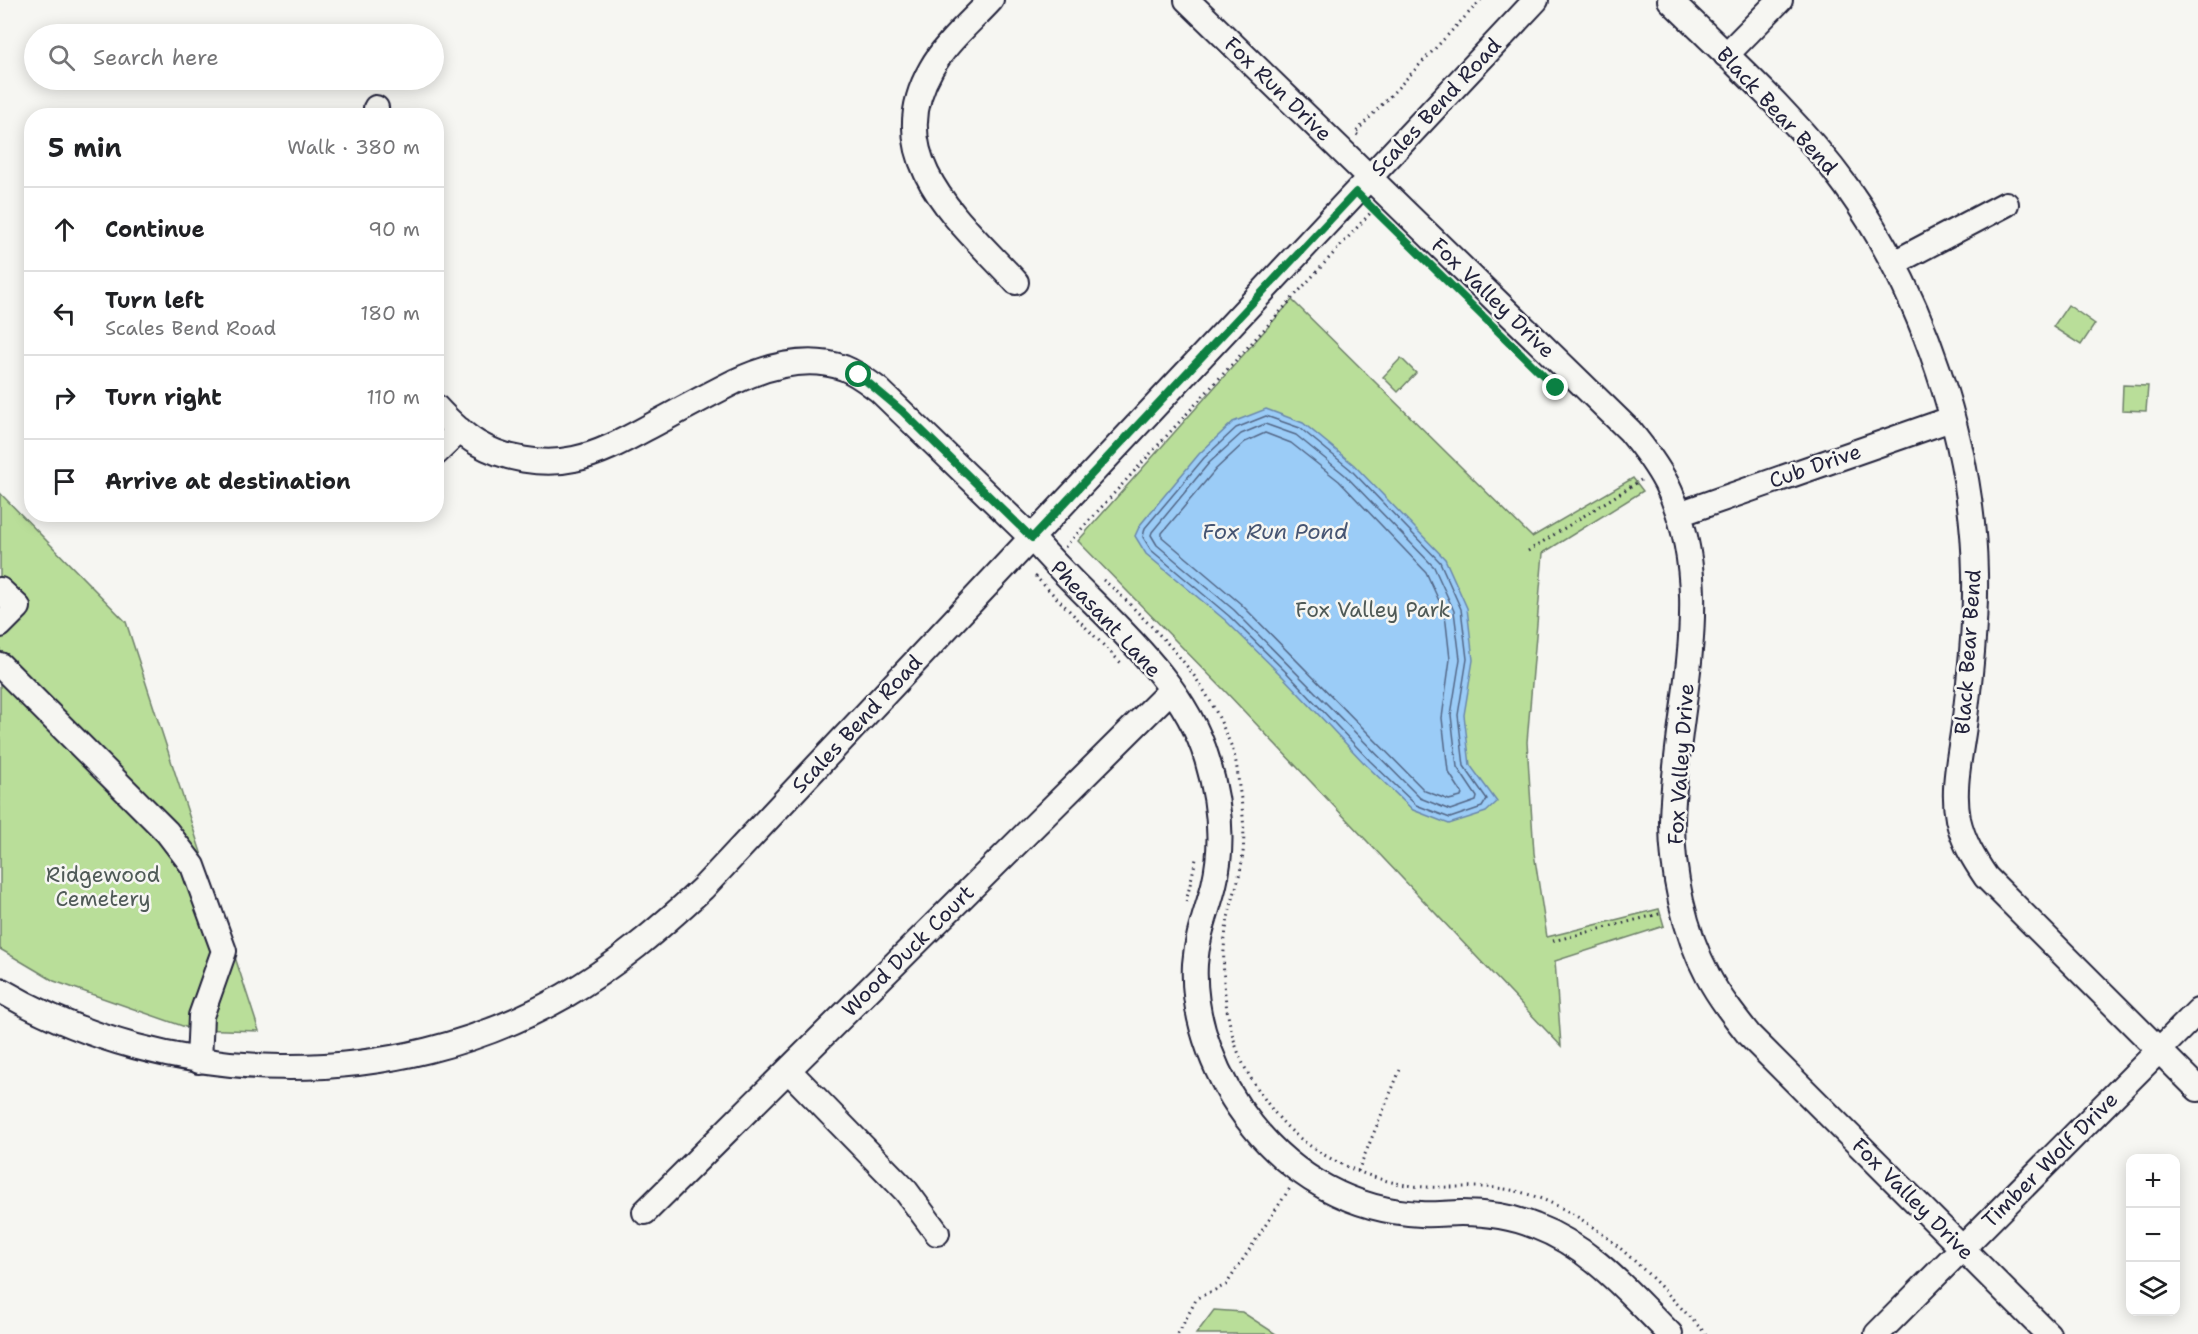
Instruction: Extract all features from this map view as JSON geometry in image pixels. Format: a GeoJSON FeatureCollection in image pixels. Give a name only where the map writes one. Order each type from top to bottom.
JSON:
{"type":"FeatureCollection","features":[{"type":"Feature","properties":{"kind":"street"},"geometry":{"type":"LineString","coordinates":[[991,0],[947,46],[932,68],[918,101],[915,119],[917,146],[921,163],[933,188],[947,207],[1016,282]]}},
{"type":"Feature","properties":{"kind":"street","name":"Fox Run Drive"},"geometry":{"type":"LineString","coordinates":[[1187,0],[1363,185]]}},
{"type":"Feature","properties":{"kind":"street","name":"Scales Bend Road"},"geometry":{"type":"LineString","coordinates":[[0,990],[47,1015],[102,1037],[157,1053],[199,1061],[276,1067],[322,1066],[371,1062],[462,1040],[506,1024],[562,997],[602,972],[656,932],[704,888],[1536,0]]}},
{"type":"Feature","properties":{"kind":"street","name":"Black Bear Bend"},"geometry":{"type":"LineString","coordinates":[[1670,0],[1778,106],[1816,148],[1846,187],[1894,263],[1924,334],[1963,465],[1975,573],[1975,622],[1957,780],[1958,818],[1968,850],[1986,877],[2198,1089]]}},
{"type":"Feature","properties":{"kind":"street"},"geometry":{"type":"LineString","coordinates":[[1726,55],[1780,0]]}},
{"type":"Feature","properties":{"kind":"street","name":"Fox Valley Drive"},"geometry":{"type":"LineString","coordinates":[[1363,185],[1630,431],[1645,479],[1666,483],[1679,514],[1690,558],[1693,585],[1693,613],[1672,822],[1678,887],[1696,951],[1723,1001],[1749,1035],[2048,1334]]}},
{"type":"Feature","properties":{"kind":"street"},"geometry":{"type":"LineString","coordinates":[[1894,263],[2006,204]]}},
{"type":"Feature","properties":{"kind":"street","name":"Pheasant Lane"},"geometry":{"type":"LineString","coordinates":[[444,414],[477,443],[501,454],[530,460],[574,459],[600,451],[752,374],[780,365],[803,362],[825,363],[859,375],[879,390],[1032,538],[1051,561],[1148,659],[1192,722],[1206,757],[1214,787],[1220,853],[1197,947],[1195,965],[1197,998],[1206,1042],[1227,1088],[1251,1124],[1278,1154],[1312,1182],[1347,1198],[1381,1208],[1420,1214],[1464,1212],[1499,1216],[1533,1225],[1563,1238],[1595,1259],[1670,1334]]}},
{"type":"Feature","properties":{"kind":"street","name":"Cub Drive"},"geometry":{"type":"LineString","coordinates":[[1679,514],[1951,419]]}},
{"type":"Feature","properties":{"kind":"street"},"geometry":{"type":"LineString","coordinates":[[444,445],[460,430]]}},
{"type":"Feature","properties":{"kind":"street"},"geometry":{"type":"LineString","coordinates":[[0,590],[18,607],[0,625]]}},
{"type":"Feature","properties":{"kind":"street"},"geometry":{"type":"LineString","coordinates":[[0,665],[167,832],[193,866],[224,951],[201,1016],[199,1061]]}},
{"type":"Feature","properties":{"kind":"street","name":"Wood Duck Court"},"geometry":{"type":"LineString","coordinates":[[645,1212],[1171,690]]}},
{"type":"Feature","properties":{"kind":"street","name":"Timber Wolf Drive"},"geometry":{"type":"LineString","coordinates":[[1876,1334],[2198,1011]]}},
{"type":"Feature","properties":{"kind":"street"},"geometry":{"type":"LineString","coordinates":[[788,1070],[906,1191],[937,1233]]}},
{"type":"Feature","properties":{"kind":"path"},"geometry":{"type":"LineString","coordinates":[[1363,185],[1373,210]]}},
{"type":"Feature","properties":{"kind":"path"},"geometry":{"type":"LineString","coordinates":[[1528,551],[1645,479]]}},
{"type":"Feature","properties":{"kind":"path"},"geometry":{"type":"LineString","coordinates":[[1066,545],[1073,552]]}},
{"type":"Feature","properties":{"kind":"path"},"geometry":{"type":"LineString","coordinates":[[1036,577],[1127,669]]}},
{"type":"Feature","properties":{"kind":"path"},"geometry":{"type":"LineString","coordinates":[[1099,577],[1184,660],[1203,687],[1234,753],[1243,809],[1244,850],[1240,876],[1228,919],[1223,960],[1226,1002],[1237,1051],[1252,1080],[1281,1120],[1330,1159],[1358,1171],[1406,1186],[1486,1187],[1520,1192],[1568,1211],[1599,1231],[1706,1334]]}},
{"type":"Feature","properties":{"kind":"path"},"geometry":{"type":"LineString","coordinates":[[1184,909],[1196,857]]}},
{"type":"Feature","properties":{"kind":"path"},"geometry":{"type":"LineString","coordinates":[[1553,941],[1663,913],[1662,908]]}},
{"type":"Feature","properties":{"kind":"path"},"geometry":{"type":"LineString","coordinates":[[1358,1171],[1400,1070]]}},
{"type":"Feature","properties":{"kind":"path"},"geometry":{"type":"LineString","coordinates":[[1285,1185],[1299,1194]]}},
{"type":"Feature","properties":{"kind":"path"},"geometry":{"type":"LineString","coordinates":[[1178,1334],[1197,1298],[1226,1285],[1290,1188]]}},
{"type":"Feature","properties":{"kind":"green space","name":"Fox Valley Park"},"geometry":{"type":"Polygon","coordinates":[[[1292,300],[1532,537],[1633,478],[1643,491],[1543,553],[1527,742],[1534,853],[1547,937],[1659,909],[1664,926],[1555,961],[1561,1046],[1225,691],[1078,541],[1292,300]]]}},
{"type":"Feature","properties":{"kind":"green space"},"geometry":{"type":"Polygon","coordinates":[[[2068,305],[2095,324],[2081,345],[2053,327],[2068,305]]]}},
{"type":"Feature","properties":{"kind":"green space"},"geometry":{"type":"Polygon","coordinates":[[[1401,358],[1416,373],[1398,392],[1383,377],[1401,358]]]}},
{"type":"Feature","properties":{"kind":"green space"},"geometry":{"type":"Polygon","coordinates":[[[2123,385],[2148,386],[2146,411],[2122,410],[2123,385]]]}},
{"type":"Feature","properties":{"kind":"green space","name":"Ridgewood Cemetery"},"geometry":{"type":"Polygon","coordinates":[[[0,493],[24,518],[24,522],[28,522],[126,622],[259,1031],[191,1029],[54,981],[0,949],[0,493]]]}},
{"type":"Feature","properties":{"kind":"green space"},"geometry":{"type":"Polygon","coordinates":[[[1214,1310],[1242,1312],[1276,1334],[1196,1334],[1214,1310]]]}},
{"type":"Feature","properties":{"kind":"water","name":"Fox Run Pond"},"geometry":{"type":"Polygon","coordinates":[[[1266,409],[1303,423],[1354,465],[1445,559],[1467,608],[1473,660],[1464,715],[1470,765],[1497,802],[1486,812],[1449,824],[1413,810],[1225,620],[1146,554],[1135,536],[1140,525],[1199,454],[1233,422],[1266,409]]]}},
{"type":"Feature","properties":{"kind":"route"},"geometry":{"type":"LineString","coordinates":[[859,375],[902,411],[1032,538],[1356,192],[1556,388]]}}]}
